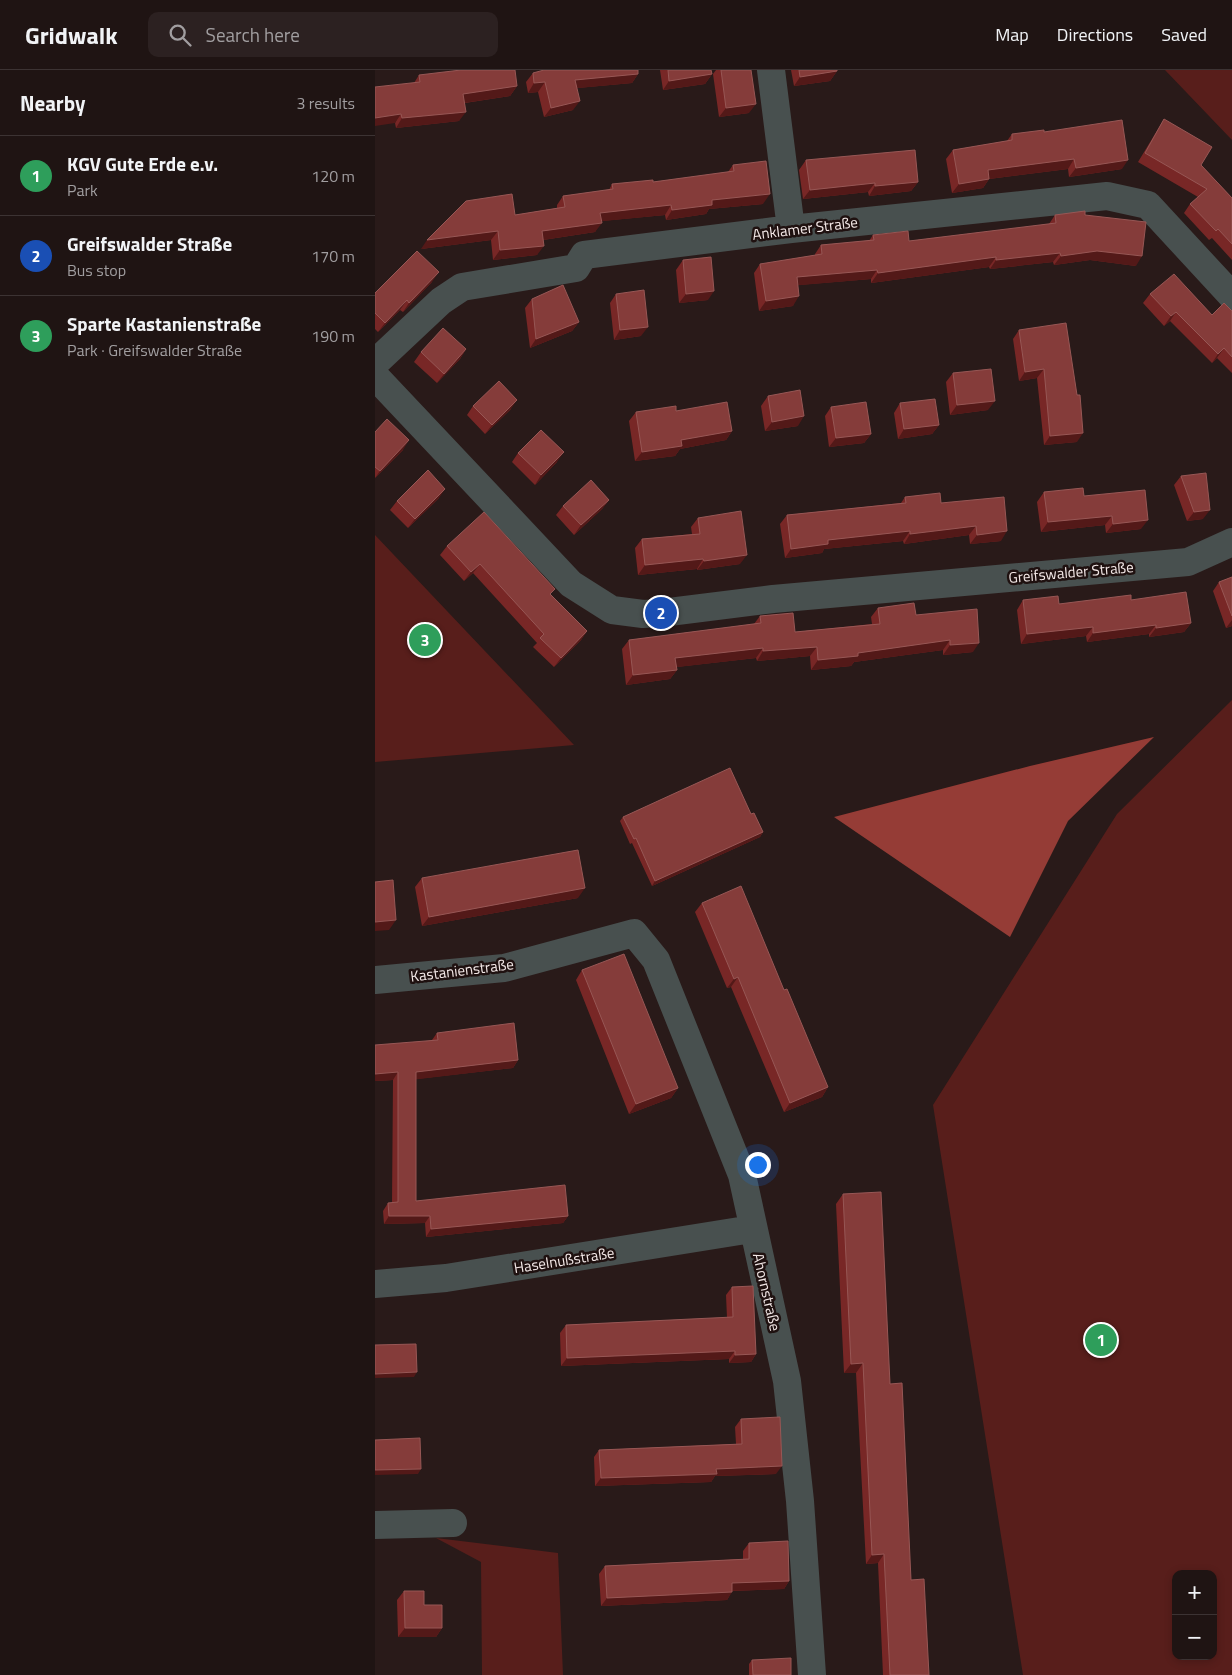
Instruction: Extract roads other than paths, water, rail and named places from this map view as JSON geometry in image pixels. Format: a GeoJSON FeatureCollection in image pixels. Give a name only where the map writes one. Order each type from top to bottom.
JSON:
{"type":"FeatureCollection","features":[{"type":"Feature","properties":{"kind":"street"},"geometry":{"type":"LineString","coordinates":[[771,70],[791,228]]}},
{"type":"Feature","properties":{"kind":"street","name":"Anklamer Straße"},"geometry":{"type":"LineString","coordinates":[[375,363],[441,301],[462,287],[576,268],[584,255],[791,228],[1107,196],[1149,206],[1232,296]]}},
{"type":"Feature","properties":{"kind":"street","name":"Greifswalder Straße"},"geometry":{"type":"LineString","coordinates":[[375,376],[571,584],[612,610],[643,614],[661,613],[792,597],[1187,562],[1232,542]]}},
{"type":"Feature","properties":{"kind":"street","name":"Kastanienstraße"},"geometry":{"type":"LineString","coordinates":[[375,980],[504,968],[634,933]]}},
{"type":"Feature","properties":{"kind":"street","name":"Ahornstraße"},"geometry":{"type":"LineString","coordinates":[[634,933],[656,960],[742,1174],[787,1382],[800,1501],[812,1675]]}},
{"type":"Feature","properties":{"kind":"street","name":"Haselnußstraße"},"geometry":{"type":"LineString","coordinates":[[375,1284],[446,1278],[753,1230]]}},
{"type":"Feature","properties":{"kind":"street"},"geometry":{"type":"LineString","coordinates":[[375,1525],[453,1523]]}},
{"type":"Feature","properties":{"kind":"place","name":"Greifswalder Straße"},"geometry":{"type":"Point","coordinates":[661,613]}},
{"type":"Feature","properties":{"kind":"place","name":"Sparte Kastanienstraße"},"geometry":{"type":"Point","coordinates":[425,640]}},
{"type":"Feature","properties":{"kind":"place","name":"KGV Gute Erde e.v."},"geometry":{"type":"Point","coordinates":[1101,1340]}}]}
